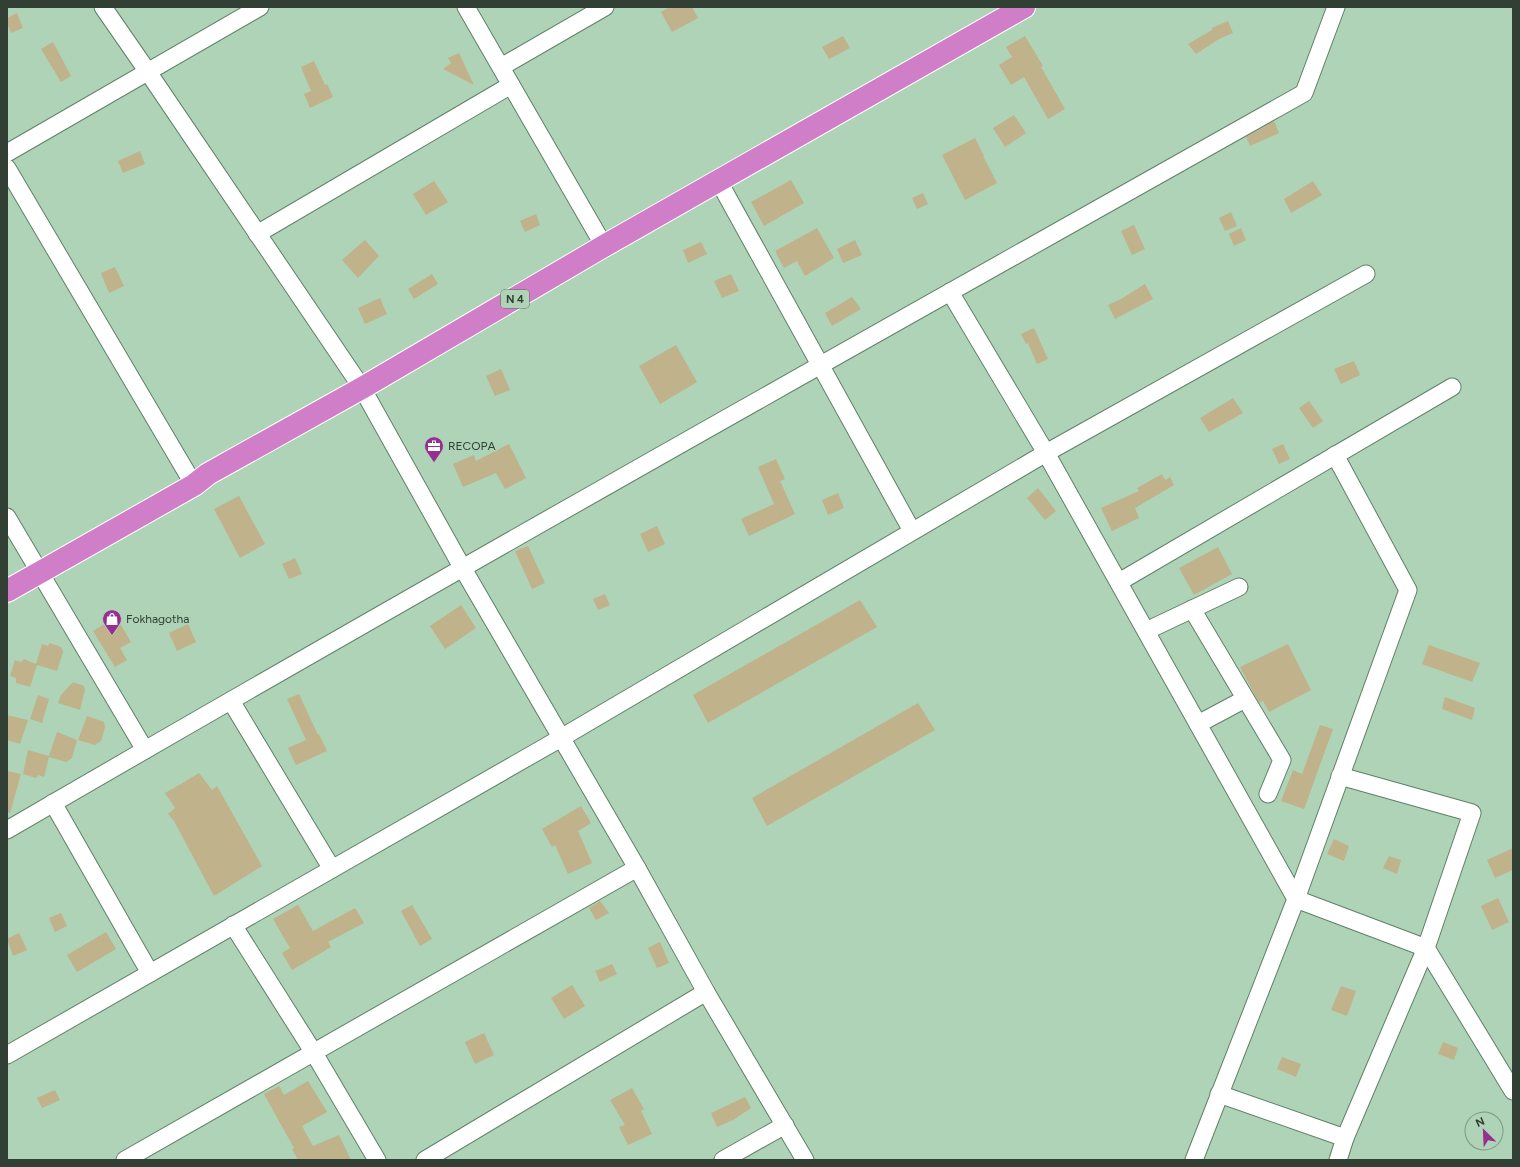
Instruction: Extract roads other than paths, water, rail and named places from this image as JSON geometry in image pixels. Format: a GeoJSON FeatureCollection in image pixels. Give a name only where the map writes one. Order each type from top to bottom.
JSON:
{"type":"FeatureCollection","features":[{"type":"Feature","properties":{"kind":"highway","name":"N 4"},"geometry":{"type":"LineString","coordinates":[[7,591],[194,485],[208,474],[362,388],[718,180],[1024,7]]}},
{"type":"Feature","properties":{"kind":"street"},"geometry":{"type":"LineString","coordinates":[[102,7],[148,72],[362,388],[462,568],[637,868],[706,992],[805,1160]]}},
{"type":"Feature","properties":{"kind":"street"},"geometry":{"type":"LineString","coordinates":[[7,152],[260,7]]}},
{"type":"Feature","properties":{"kind":"street"},"geometry":{"type":"LineString","coordinates":[[466,7],[604,246]]}},
{"type":"Feature","properties":{"kind":"street"},"geometry":{"type":"LineString","coordinates":[[501,67],[605,7]]}},
{"type":"Feature","properties":{"kind":"street"},"geometry":{"type":"LineString","coordinates":[[7,830],[820,364],[1304,93],[1336,7]]}},
{"type":"Feature","properties":{"kind":"street"},"geometry":{"type":"LineString","coordinates":[[257,234],[511,85]]}},
{"type":"Feature","properties":{"kind":"street"},"geometry":{"type":"LineString","coordinates":[[7,168],[194,485]]}},
{"type":"Feature","properties":{"kind":"street"},"geometry":{"type":"LineString","coordinates":[[718,180],[912,531]]}},
{"type":"Feature","properties":{"kind":"street"},"geometry":{"type":"LineString","coordinates":[[7,1055],[561,738],[1046,453],[1366,274]]}},
{"type":"Feature","properties":{"kind":"street"},"geometry":{"type":"LineString","coordinates":[[950,292],[1046,453],[1296,899],[1426,948],[1513,1091]]}},
{"type":"Feature","properties":{"kind":"street"},"geometry":{"type":"LineString","coordinates":[[1119,582],[1452,386]]}},
{"type":"Feature","properties":{"kind":"street"},"geometry":{"type":"LineString","coordinates":[[1194,1160],[1296,899],[1408,590],[1335,455]]}},
{"type":"Feature","properties":{"kind":"street"},"geometry":{"type":"LineString","coordinates":[[7,517],[145,750]]}},
{"type":"Feature","properties":{"kind":"street"},"geometry":{"type":"LineString","coordinates":[[1146,631],[1239,587]]}},
{"type":"Feature","properties":{"kind":"street"},"geometry":{"type":"LineString","coordinates":[[1192,609],[1282,760],[1268,794]]}},
{"type":"Feature","properties":{"kind":"street"},"geometry":{"type":"LineString","coordinates":[[1198,724],[1245,699]]}},
{"type":"Feature","properties":{"kind":"street"},"geometry":{"type":"LineString","coordinates":[[231,701],[332,869]]}},
{"type":"Feature","properties":{"kind":"street"},"geometry":{"type":"LineString","coordinates":[[1338,1160],[1345,1138],[1426,948],[1472,813],[1340,776]]}},
{"type":"Feature","properties":{"kind":"street"},"geometry":{"type":"LineString","coordinates":[[53,803],[150,973]]}},
{"type":"Feature","properties":{"kind":"street"},"geometry":{"type":"LineString","coordinates":[[125,1160],[637,868]]}},
{"type":"Feature","properties":{"kind":"street"},"geometry":{"type":"LineString","coordinates":[[233,925],[314,1053],[377,1160]]}},
{"type":"Feature","properties":{"kind":"street"},"geometry":{"type":"LineString","coordinates":[[425,1160],[706,992]]}},
{"type":"Feature","properties":{"kind":"street"},"geometry":{"type":"LineString","coordinates":[[1219,1094],[1345,1138]]}},
{"type":"Feature","properties":{"kind":"street"},"geometry":{"type":"LineString","coordinates":[[723,1160],[785,1125]]}},
{"type":"Feature","properties":{"kind":"place","name":"RECOPA"},"geometry":{"type":"Point","coordinates":[434,463]}},
{"type":"Feature","properties":{"kind":"place","name":"Fokhagotha"},"geometry":{"type":"Point","coordinates":[112,636]}}]}
